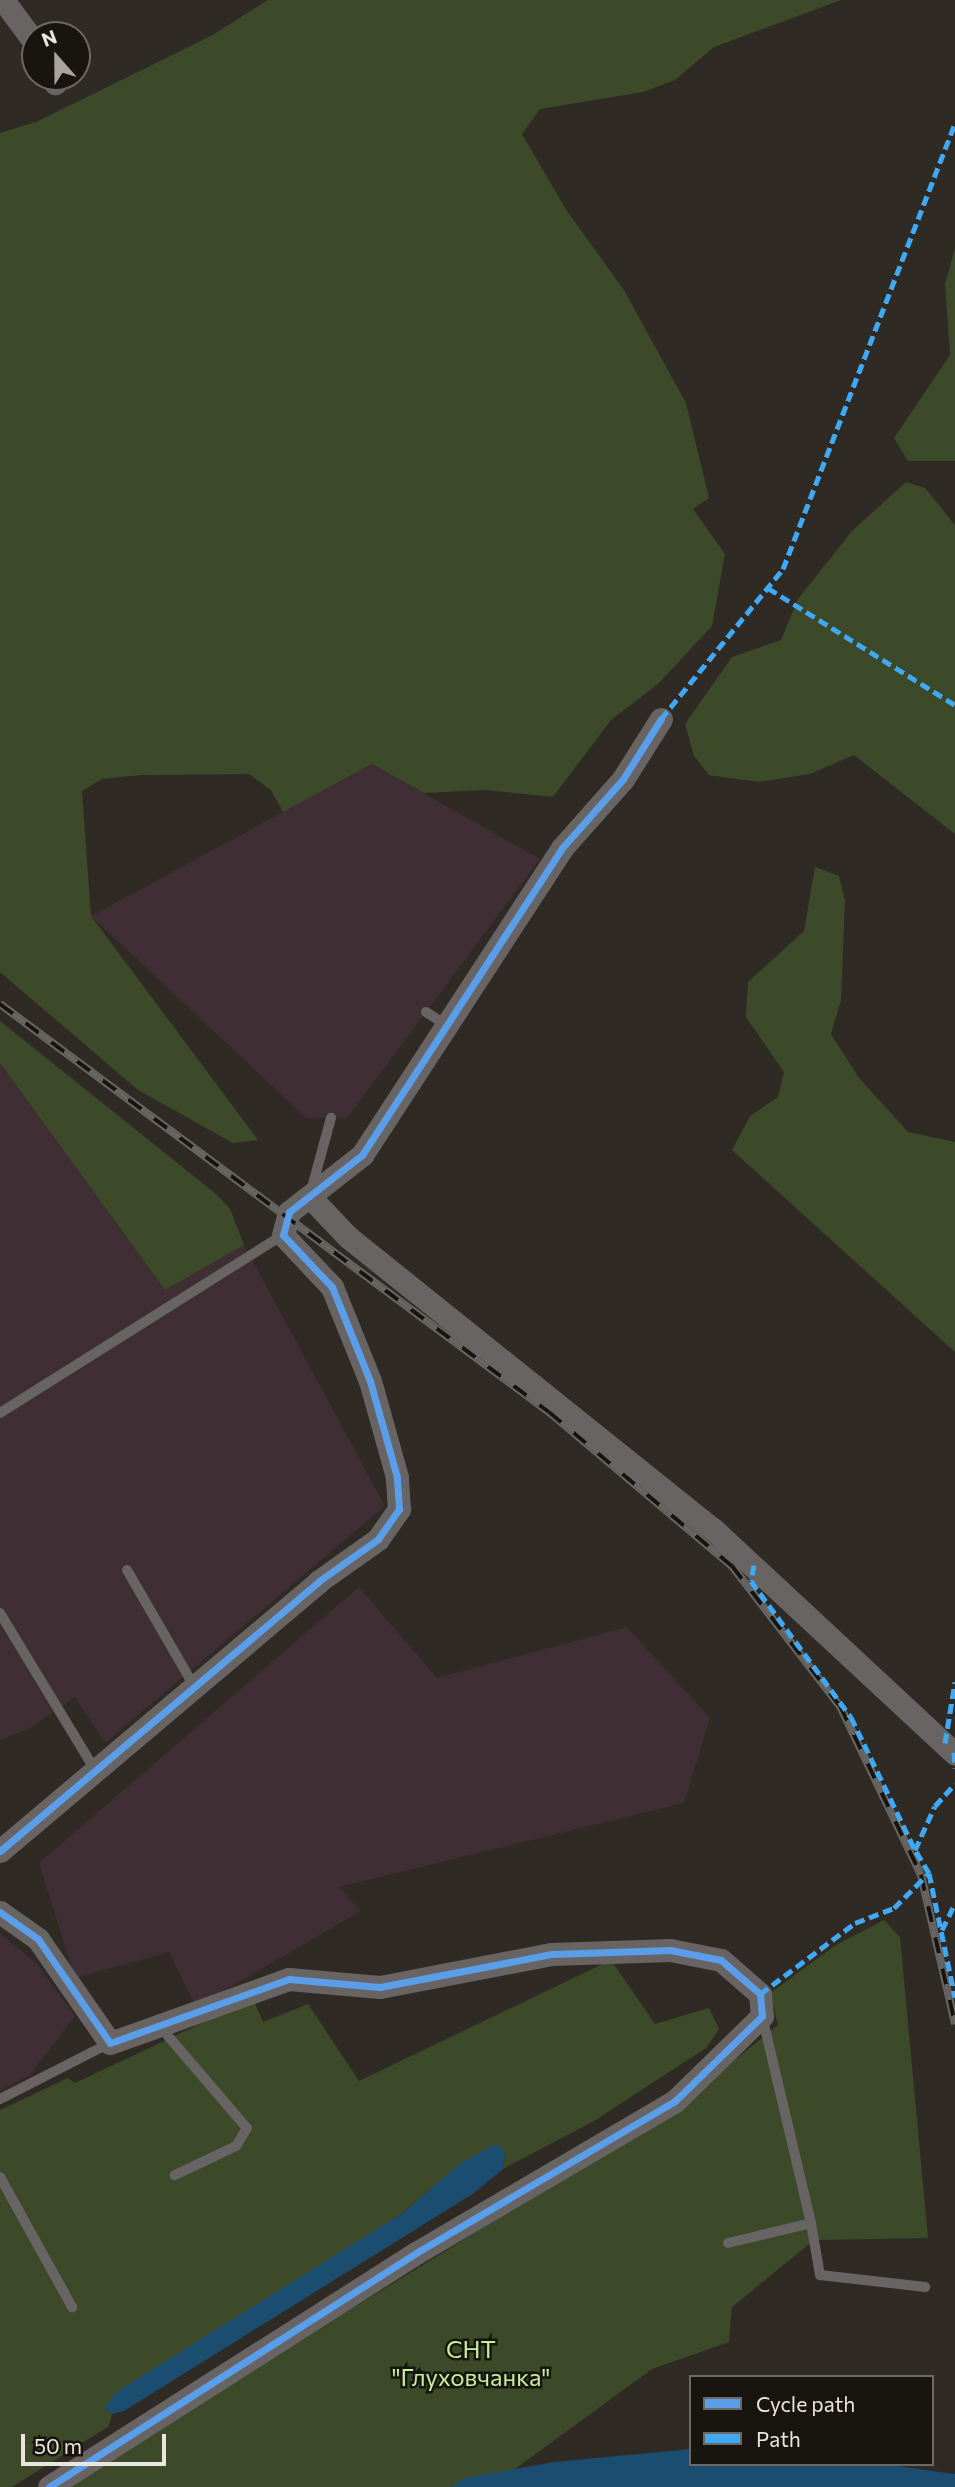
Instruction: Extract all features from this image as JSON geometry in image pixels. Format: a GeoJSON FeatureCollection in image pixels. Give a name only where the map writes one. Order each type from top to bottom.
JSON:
{"type":"FeatureCollection","features":[{"type":"Feature","properties":{"kind":"street"},"geometry":{"type":"LineString","coordinates":[[3,0],[21,24]]}},
{"type":"Feature","properties":{"kind":"street"},"geometry":{"type":"LineString","coordinates":[[0,1851],[194,1686],[378,1539],[399,1509],[397,1477],[370,1381],[332,1287],[284,1235],[289,1212],[362,1155],[562,848],[623,779],[661,719]]}},
{"type":"Feature","properties":{"kind":"street"},"geometry":{"type":"LineString","coordinates":[[310,1197],[348,1237],[713,1529],[955,1754]]}},
{"type":"Feature","properties":{"kind":"street"},"geometry":{"type":"LineString","coordinates":[[0,1912],[38,1939],[110,2043],[162,2029],[289,1979],[380,1987],[552,1954],[670,1950],[721,1960],[760,1994],[762,2016],[676,2101],[416,2253],[49,2487]]}},
{"type":"Feature","properties":{"kind":"lane"},"geometry":{"type":"LineString","coordinates":[[426,1012],[446,1025]]}},
{"type":"Feature","properties":{"kind":"lane"},"geometry":{"type":"LineString","coordinates":[[310,1197],[331,1118]]}},
{"type":"Feature","properties":{"kind":"lane"},"geometry":{"type":"LineString","coordinates":[[0,1413],[284,1235]]}},
{"type":"Feature","properties":{"kind":"lane"},"geometry":{"type":"LineString","coordinates":[[127,1570],[194,1686]]}},
{"type":"Feature","properties":{"kind":"lane"},"geometry":{"type":"LineString","coordinates":[[0,1612],[95,1770]]}},
{"type":"Feature","properties":{"kind":"lane"},"geometry":{"type":"LineString","coordinates":[[762,2016],[811,2223],[820,2275],[925,2287]]}},
{"type":"Feature","properties":{"kind":"lane"},"geometry":{"type":"LineString","coordinates":[[162,2029],[247,2128],[236,2146],[175,2175]]}},
{"type":"Feature","properties":{"kind":"lane"},"geometry":{"type":"LineString","coordinates":[[0,2099],[110,2043]]}},
{"type":"Feature","properties":{"kind":"lane"},"geometry":{"type":"LineString","coordinates":[[0,2177],[72,2307]]}},
{"type":"Feature","properties":{"kind":"lane"},"geometry":{"type":"LineString","coordinates":[[728,2243],[811,2223]]}},
{"type":"Feature","properties":{"kind":"shaded area"},"geometry":{"type":"Polygon","coordinates":[[[372,764],[540,859],[347,1118],[306,1118],[91,916],[372,764]]]}},
{"type":"Feature","properties":{"kind":"shaded area"},"geometry":{"type":"Polygon","coordinates":[[[0,1063],[165,1290],[244,1245],[385,1506],[105,1743],[75,1697],[32,1727],[0,1740],[0,1063]]]}},
{"type":"Feature","properties":{"kind":"shaded area"},"geometry":{"type":"Polygon","coordinates":[[[359,1587],[437,1678],[627,1627],[710,1718],[684,1803],[339,1887],[361,1911],[196,2007],[169,1952],[75,1978],[39,1863],[359,1587]]]}},
{"type":"Feature","properties":{"kind":"shaded area"},"geometry":{"type":"Polygon","coordinates":[[[0,1933],[37,1964],[75,2016],[30,2075],[0,2091],[0,1933]]]}},
{"type":"Feature","properties":{"kind":"green space"},"geometry":{"type":"Polygon","coordinates":[[[268,0],[841,0],[714,47],[675,80],[643,92],[540,109],[522,134],[567,211],[624,290],[686,403],[709,498],[693,509],[725,554],[712,626],[658,684],[611,720],[553,797],[485,790],[424,793],[372,764],[283,812],[271,790],[249,774],[141,775],[102,779],[82,791],[91,916],[258,1140],[233,1143],[138,1090],[0,972],[0,133],[36,122],[211,36],[268,0]]]}},
{"type":"Feature","properties":{"kind":"green space"},"geometry":{"type":"Polygon","coordinates":[[[955,248],[955,461],[908,461],[894,438],[950,355],[945,284],[955,248]]]}},
{"type":"Feature","properties":{"kind":"green space"},"geometry":{"type":"Polygon","coordinates":[[[906,482],[925,488],[955,525],[955,834],[854,755],[810,774],[759,782],[709,775],[694,756],[685,724],[732,657],[781,640],[798,599],[852,531],[906,482]]]}},
{"type":"Feature","properties":{"kind":"green space"},"geometry":{"type":"Polygon","coordinates":[[[815,867],[839,876],[845,901],[841,1000],[831,1034],[859,1078],[908,1132],[955,1142],[955,1352],[732,1150],[750,1116],[778,1097],[784,1072],[746,1017],[748,982],[804,931],[815,867]]]}},
{"type":"Feature","properties":{"kind":"green space"},"geometry":{"type":"Polygon","coordinates":[[[0,1021],[216,1194],[230,1209],[244,1245],[165,1290],[0,1063],[0,1021]]]}},
{"type":"Feature","properties":{"kind":"green space","name":"СНТ \"Глуховчанка\""},"geometry":{"type":"Polygon","coordinates":[[[884,1920],[900,1937],[928,2238],[814,2240],[732,2307],[729,2342],[652,2369],[515,2469],[451,2487],[62,2487],[668,2114],[778,2025],[770,1993],[836,1945],[884,1920]]]}},
{"type":"Feature","properties":{"kind":"green space"},"geometry":{"type":"Polygon","coordinates":[[[611,1960],[655,2024],[709,2008],[719,2029],[706,2048],[594,2121],[503,2169],[505,2152],[434,2186],[401,2214],[105,2407],[112,2414],[109,2426],[12,2487],[0,2487],[0,2110],[68,2078],[75,2083],[253,1999],[263,2022],[308,2004],[359,2081],[611,1960]]]}},
{"type":"Feature","properties":{"kind":"water"},"geometry":{"type":"Polygon","coordinates":[[[496,2144],[505,2152],[503,2169],[474,2193],[124,2411],[112,2414],[104,2408],[118,2391],[401,2214],[461,2163],[496,2144]]]}},
{"type":"Feature","properties":{"kind":"water"},"geometry":{"type":"Polygon","coordinates":[[[689,2449],[689,2466],[897,2466],[955,2474],[955,2487],[451,2487],[465,2478],[554,2462],[689,2449]]]}},
{"type":"Feature","properties":{"kind":"railway"},"geometry":{"type":"LineString","coordinates":[[0,1004],[549,1412],[732,1566],[840,1706],[921,1875],[955,2024]]}},
{"type":"Feature","properties":{"kind":"marked path"},"geometry":{"type":"LineString","coordinates":[[661,719],[783,569],[955,123]]}},
{"type":"Feature","properties":{"kind":"marked path"},"geometry":{"type":"LineString","coordinates":[[768,588],[955,705]]}},
{"type":"Feature","properties":{"kind":"marked path"},"geometry":{"type":"LineString","coordinates":[[754,1565],[751,1581],[851,1717],[915,1850]]}},
{"type":"Feature","properties":{"kind":"marked path"},"geometry":{"type":"LineString","coordinates":[[945,1743],[955,1682]]}},
{"type":"Feature","properties":{"kind":"marked path"},"geometry":{"type":"LineString","coordinates":[[954,1752],[955,1768]]}},
{"type":"Feature","properties":{"kind":"marked path"},"geometry":{"type":"LineString","coordinates":[[929,1873],[915,1850],[935,1806],[955,1784]]}},
{"type":"Feature","properties":{"kind":"marked path"},"geometry":{"type":"LineString","coordinates":[[760,1994],[855,1923],[894,1908],[929,1873],[955,1997]]}},
{"type":"Feature","properties":{"kind":"marked path"},"geometry":{"type":"LineString","coordinates":[[942,1930],[955,1903]]}},
{"type":"Feature","properties":{"kind":"cycle path"},"geometry":{"type":"LineString","coordinates":[[0,1851],[319,1581],[378,1539],[399,1509],[397,1477],[370,1381],[332,1287],[283,1235],[289,1212],[362,1155],[562,848],[623,779],[661,719]]}},
{"type":"Feature","properties":{"kind":"cycle path"},"geometry":{"type":"LineString","coordinates":[[0,1912],[38,1939],[110,2043],[289,1979],[380,1987],[552,1954],[670,1950],[721,1960],[760,1994],[762,2016],[675,2101],[416,2253],[49,2487]]}}]}
